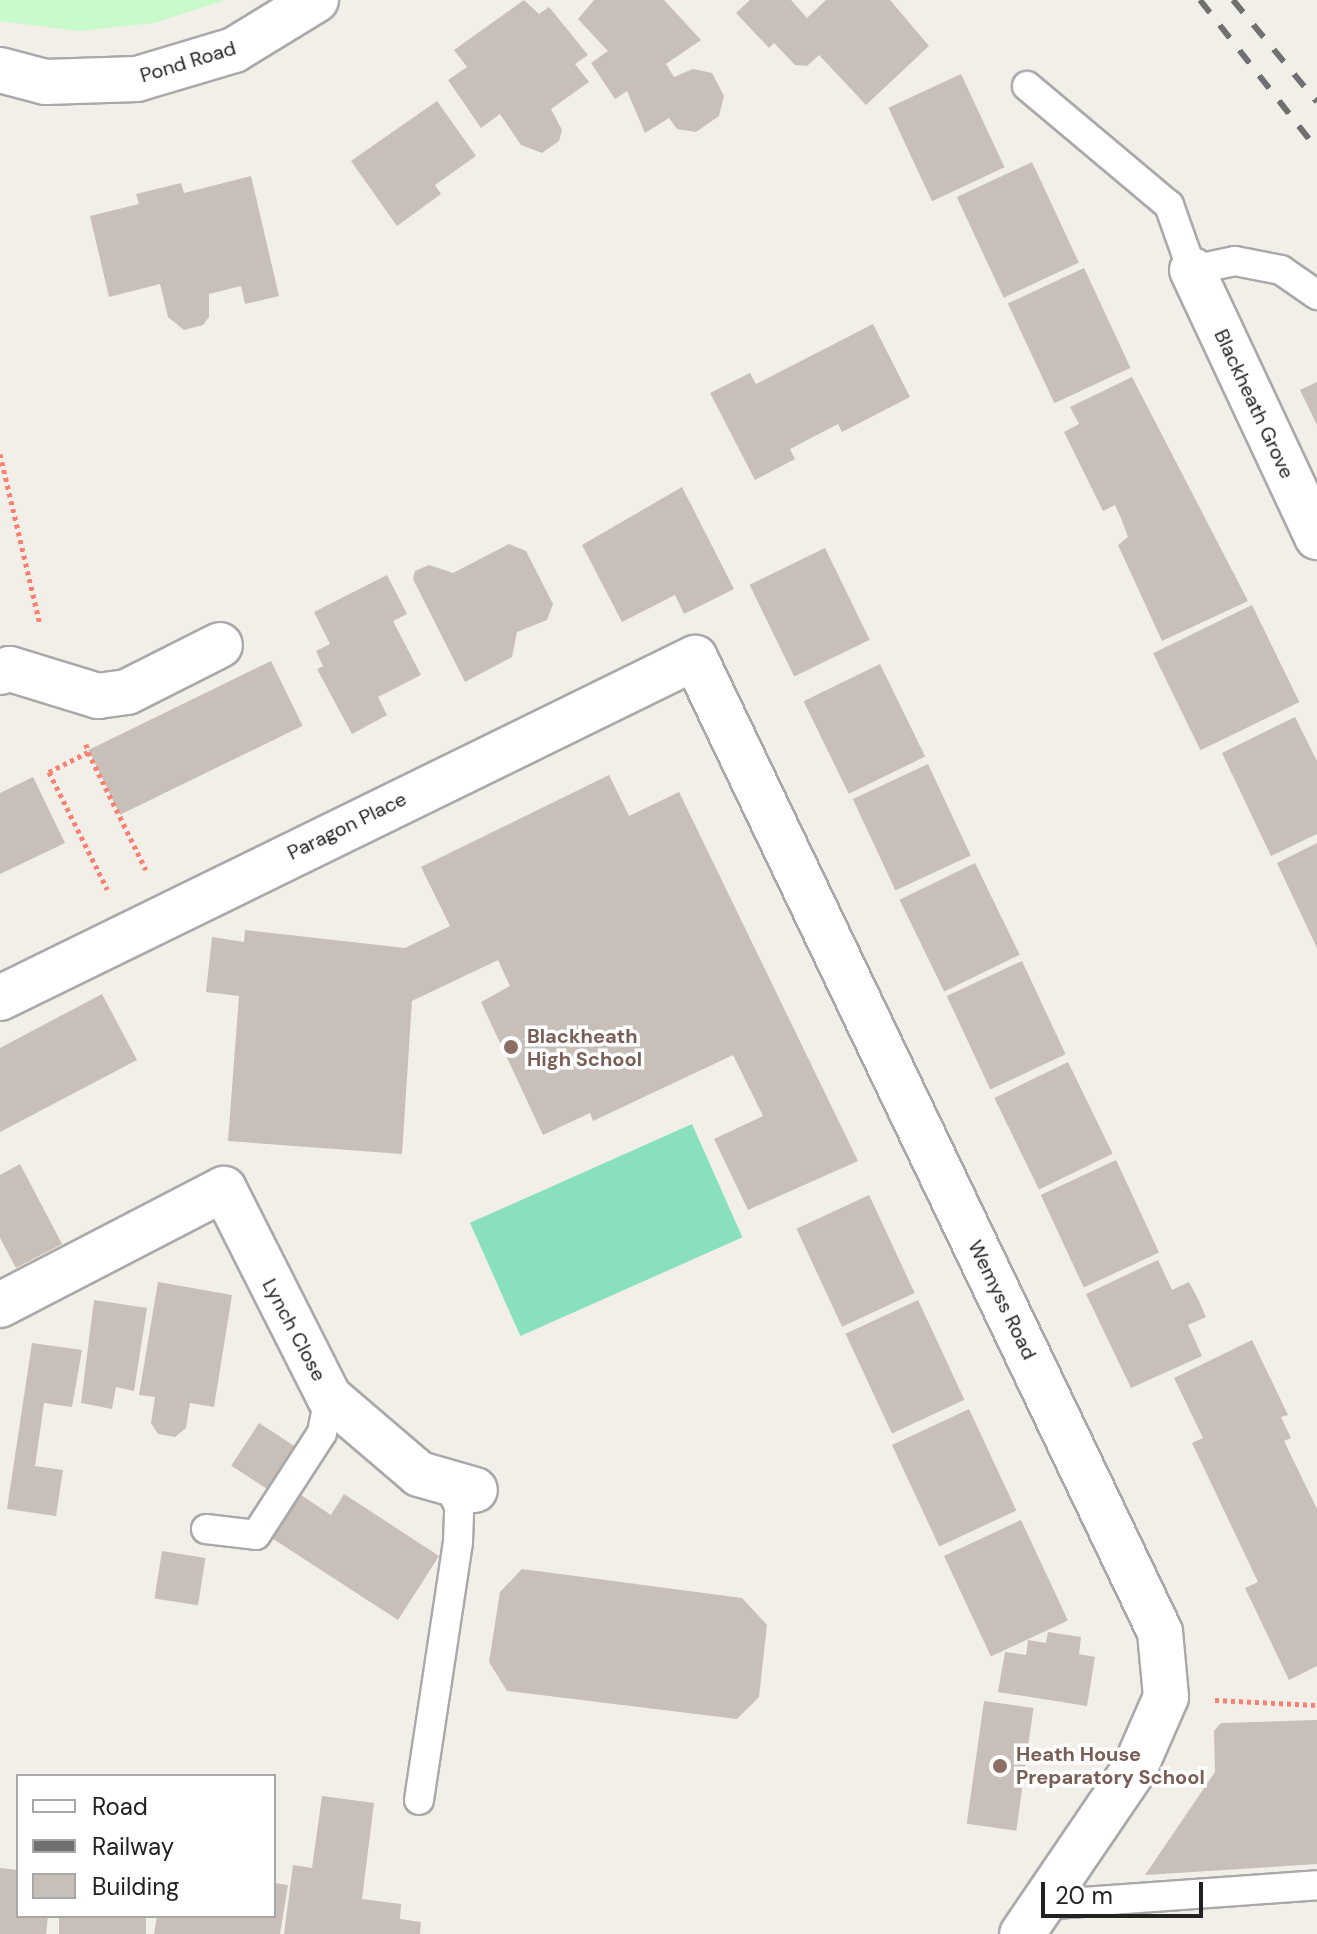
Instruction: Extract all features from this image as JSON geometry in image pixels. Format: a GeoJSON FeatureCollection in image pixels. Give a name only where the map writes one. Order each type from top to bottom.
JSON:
{"type":"FeatureCollection","features":[{"type":"Feature","properties":{"kind":"street","name":"Pond Road"},"geometry":{"type":"LineString","coordinates":[[0,70],[45,82],[137,79],[234,50],[316,0]]}},
{"type":"Feature","properties":{"kind":"street","name":"Blackheath Grove"},"geometry":{"type":"LineString","coordinates":[[1192,270],[1317,537]]}},
{"type":"Feature","properties":{"kind":"street"},"geometry":{"type":"LineString","coordinates":[[0,672],[10,669],[98,696],[127,692],[220,645]]}},
{"type":"Feature","properties":{"kind":"street","name":"Paragon Place"},"geometry":{"type":"LineString","coordinates":[[0,998],[167,913],[695,658]]}},
{"type":"Feature","properties":{"kind":"street","name":"Wemyss Road"},"geometry":{"type":"LineString","coordinates":[[695,658],[1160,1632],[1166,1697],[1135,1768],[1032,1919]]}},
{"type":"Feature","properties":{"kind":"street","name":"Lynch Close"},"geometry":{"type":"LineString","coordinates":[[0,1305],[224,1189],[329,1397],[419,1474],[461,1486]]}},
{"type":"Feature","properties":{"kind":"lane"},"geometry":{"type":"LineString","coordinates":[[1027,86],[1169,205],[1192,270],[1235,261],[1281,270],[1317,295]]}},
{"type":"Feature","properties":{"kind":"lane"},"geometry":{"type":"LineString","coordinates":[[206,1529],[256,1535],[322,1433],[329,1397]]}},
{"type":"Feature","properties":{"kind":"lane"},"geometry":{"type":"LineString","coordinates":[[419,1800],[458,1542],[461,1486]]}},
{"type":"Feature","properties":{"kind":"lane"},"geometry":{"type":"LineString","coordinates":[[1032,1919],[1317,1885]]}},
{"type":"Feature","properties":{"kind":"path"},"geometry":{"type":"LineString","coordinates":[[0,454],[63,687],[88,752],[167,913]]}},
{"type":"Feature","properties":{"kind":"path"},"geometry":{"type":"LineString","coordinates":[[88,752],[49,772],[127,933]]}},
{"type":"Feature","properties":{"kind":"path"},"geometry":{"type":"LineString","coordinates":[[1166,1697],[1317,1705]]}},
{"type":"Feature","properties":{"kind":"green space"},"geometry":{"type":"Polygon","coordinates":[[[0,0],[226,0],[154,23],[79,31],[0,21],[0,0]]]}},
{"type":"Feature","properties":{"kind":"green space"},"geometry":{"type":"Polygon","coordinates":[[[692,1124],[742,1237],[520,1336],[470,1223],[692,1124]]]}},
{"type":"Feature","properties":{"kind":"building"},"geometry":{"type":"Polygon","coordinates":[[[524,0],[539,14],[549,7],[588,55],[575,64],[589,82],[551,109],[562,130],[559,141],[542,153],[521,145],[500,114],[481,128],[448,80],[467,67],[454,50],[524,0]]]}},
{"type":"Feature","properties":{"kind":"building"},"geometry":{"type":"Polygon","coordinates":[[[594,0],[664,0],[701,40],[666,64],[674,77],[693,69],[712,73],[724,96],[719,116],[696,132],[677,129],[669,118],[645,133],[627,91],[615,99],[591,63],[608,51],[578,19],[594,0]]]}},
{"type":"Feature","properties":{"kind":"building"},"geometry":{"type":"Polygon","coordinates":[[[750,0],[791,0],[807,18],[826,0],[890,0],[929,46],[866,105],[819,55],[807,66],[795,65],[774,43],[769,48],[736,13],[750,0]]]}},
{"type":"Feature","properties":{"kind":"building"},"geometry":{"type":"Polygon","coordinates":[[[961,74],[1005,167],[932,201],[888,108],[961,74]]]}},
{"type":"Feature","properties":{"kind":"building"},"geometry":{"type":"Polygon","coordinates":[[[437,101],[476,156],[435,185],[441,194],[397,226],[351,161],[437,101]]]}},
{"type":"Feature","properties":{"kind":"building"},"geometry":{"type":"Polygon","coordinates":[[[1032,162],[1079,263],[1004,298],[957,197],[1032,162]]]}},
{"type":"Feature","properties":{"kind":"building"},"geometry":{"type":"Polygon","coordinates":[[[251,176],[279,296],[245,304],[241,286],[209,294],[209,317],[203,325],[184,330],[168,317],[160,284],[109,297],[90,216],[139,204],[136,194],[181,183],[184,193],[251,176]]]}},
{"type":"Feature","properties":{"kind":"building"},"geometry":{"type":"Polygon","coordinates":[[[1084,268],[1130,368],[1054,403],[1008,303],[1084,268]]]}},
{"type":"Feature","properties":{"kind":"building"},"geometry":{"type":"Polygon","coordinates":[[[873,324],[910,397],[842,432],[838,424],[790,449],[795,459],[755,480],[710,393],[750,373],[756,384],[873,324]]]}},
{"type":"Feature","properties":{"kind":"building"},"geometry":{"type":"Polygon","coordinates":[[[1132,377],[1248,601],[1162,641],[1118,545],[1128,537],[1115,505],[1103,511],[1064,432],[1079,424],[1070,407],[1132,377]]]}},
{"type":"Feature","properties":{"kind":"building"},"geometry":{"type":"Polygon","coordinates":[[[1317,382],[1317,425],[1300,390],[1317,382]]]}},
{"type":"Feature","properties":{"kind":"building"},"geometry":{"type":"Polygon","coordinates":[[[682,487],[734,589],[684,614],[675,595],[622,622],[582,545],[682,487]]]}},
{"type":"Feature","properties":{"kind":"building"},"geometry":{"type":"Polygon","coordinates":[[[509,544],[526,551],[553,604],[547,620],[517,632],[512,657],[465,682],[413,579],[415,571],[429,565],[453,573],[509,544]]]}},
{"type":"Feature","properties":{"kind":"building"},"geometry":{"type":"Polygon","coordinates":[[[825,548],[870,640],[794,677],[750,585],[825,548]]]}},
{"type":"Feature","properties":{"kind":"building"},"geometry":{"type":"Polygon","coordinates":[[[387,575],[407,614],[393,621],[421,675],[378,697],[387,715],[352,734],[317,669],[323,666],[316,651],[330,644],[314,612],[387,575]]]}},
{"type":"Feature","properties":{"kind":"building"},"geometry":{"type":"Polygon","coordinates":[[[1252,605],[1299,702],[1200,750],[1153,653],[1252,605]]]}},
{"type":"Feature","properties":{"kind":"building"},"geometry":{"type":"Polygon","coordinates":[[[271,661],[303,726],[120,815],[89,750],[271,661]]]}},
{"type":"Feature","properties":{"kind":"building"},"geometry":{"type":"Polygon","coordinates":[[[880,664],[925,757],[849,794],[804,701],[880,664]]]}},
{"type":"Feature","properties":{"kind":"building"},"geometry":{"type":"Polygon","coordinates":[[[1295,717],[1317,761],[1317,834],[1271,856],[1222,753],[1295,717]]]}},
{"type":"Feature","properties":{"kind":"building"},"geometry":{"type":"Polygon","coordinates":[[[928,764],[971,856],[895,891],[853,799],[928,764]]]}},
{"type":"Feature","properties":{"kind":"building"},"geometry":{"type":"Polygon","coordinates":[[[609,775],[629,816],[679,792],[858,1161],[748,1210],[714,1139],[763,1116],[733,1055],[593,1121],[590,1113],[543,1135],[481,1002],[510,986],[498,960],[412,1001],[402,1154],[228,1141],[239,996],[206,992],[212,937],[244,942],[245,930],[405,948],[450,926],[421,867],[609,775]]]}},
{"type":"Feature","properties":{"kind":"building"},"geometry":{"type":"Polygon","coordinates":[[[33,777],[65,843],[0,874],[0,793],[33,777]]]}},
{"type":"Feature","properties":{"kind":"building"},"geometry":{"type":"Polygon","coordinates":[[[1317,843],[1317,948],[1277,863],[1317,843]]]}},
{"type":"Feature","properties":{"kind":"building"},"geometry":{"type":"Polygon","coordinates":[[[975,863],[1020,955],[944,992],[900,900],[975,863]]]}},
{"type":"Feature","properties":{"kind":"building"},"geometry":{"type":"Polygon","coordinates":[[[1022,961],[1066,1054],[990,1089],[947,996],[1022,961]]]}},
{"type":"Feature","properties":{"kind":"building"},"geometry":{"type":"Polygon","coordinates":[[[102,994],[137,1060],[0,1132],[0,1048],[102,994]]]}},
{"type":"Feature","properties":{"kind":"building"},"geometry":{"type":"Polygon","coordinates":[[[1068,1062],[1113,1154],[1039,1190],[994,1098],[1068,1062]]]}},
{"type":"Feature","properties":{"kind":"building"},"geometry":{"type":"Polygon","coordinates":[[[1116,1160],[1159,1252],[1084,1288],[1041,1195],[1116,1160]]]}},
{"type":"Feature","properties":{"kind":"building"},"geometry":{"type":"Polygon","coordinates":[[[20,1164],[62,1244],[16,1268],[0,1238],[0,1175],[20,1164]]]}},
{"type":"Feature","properties":{"kind":"building"},"geometry":{"type":"Polygon","coordinates":[[[869,1195],[915,1293],[842,1327],[796,1229],[869,1195]]]}},
{"type":"Feature","properties":{"kind":"building"},"geometry":{"type":"Polygon","coordinates":[[[1158,1260],[1172,1290],[1189,1282],[1199,1301],[1206,1317],[1188,1325],[1202,1356],[1131,1388],[1086,1294],[1158,1260]]]}},
{"type":"Feature","properties":{"kind":"building"},"geometry":{"type":"Polygon","coordinates":[[[158,1282],[232,1295],[214,1407],[190,1403],[186,1428],[175,1437],[158,1434],[151,1423],[155,1397],[139,1395],[158,1282]]]}},
{"type":"Feature","properties":{"kind":"building"},"geometry":{"type":"Polygon","coordinates":[[[94,1300],[147,1308],[134,1391],[116,1387],[112,1409],[81,1403],[94,1300]]]}},
{"type":"Feature","properties":{"kind":"building"},"geometry":{"type":"Polygon","coordinates":[[[918,1300],[964,1400],[892,1434],[845,1334],[918,1300]]]}},
{"type":"Feature","properties":{"kind":"building"},"geometry":{"type":"Polygon","coordinates":[[[1252,1340],[1288,1415],[1281,1417],[1291,1438],[1284,1441],[1317,1509],[1317,1666],[1289,1680],[1245,1588],[1258,1582],[1192,1443],[1203,1438],[1174,1378],[1252,1340]]]}},
{"type":"Feature","properties":{"kind":"building"},"geometry":{"type":"Polygon","coordinates":[[[32,1343],[82,1350],[72,1407],[44,1403],[35,1466],[63,1470],[56,1516],[7,1509],[32,1343]]]}},
{"type":"Feature","properties":{"kind":"building"},"geometry":{"type":"Polygon","coordinates":[[[969,1409],[1016,1511],[939,1546],[892,1445],[969,1409]]]}},
{"type":"Feature","properties":{"kind":"building"},"geometry":{"type":"Polygon","coordinates":[[[259,1423],[299,1449],[271,1492],[231,1466],[259,1423]]]}},
{"type":"Feature","properties":{"kind":"building"},"geometry":{"type":"Polygon","coordinates":[[[295,1491],[331,1515],[344,1494],[439,1556],[398,1620],[267,1535],[295,1491]]]}},
{"type":"Feature","properties":{"kind":"building"},"geometry":{"type":"Polygon","coordinates":[[[1021,1520],[1068,1621],[991,1657],[944,1556],[1021,1520]]]}},
{"type":"Feature","properties":{"kind":"building"},"geometry":{"type":"Polygon","coordinates":[[[162,1551],[205,1558],[198,1605],[154,1598],[162,1551]]]}},
{"type":"Feature","properties":{"kind":"building"},"geometry":{"type":"Polygon","coordinates":[[[522,1569],[742,1598],[767,1625],[759,1697],[737,1719],[507,1691],[489,1662],[500,1592],[522,1569]]]}},
{"type":"Feature","properties":{"kind":"building"},"geometry":{"type":"Polygon","coordinates":[[[1048,1632],[1081,1637],[1079,1654],[1095,1657],[1087,1706],[998,1692],[1005,1652],[1026,1655],[1028,1640],[1046,1643],[1048,1632]]]}},
{"type":"Feature","properties":{"kind":"building","name":"Heath House Preparatory School"},"geometry":{"type":"Polygon","coordinates":[[[984,1701],[1034,1708],[1016,1831],[967,1824],[984,1701]]]}},
{"type":"Feature","properties":{"kind":"building"},"geometry":{"type":"Polygon","coordinates":[[[1317,1720],[1317,1864],[1145,1875],[1215,1772],[1214,1731],[1221,1723],[1317,1720]]]}},
{"type":"Feature","properties":{"kind":"building"},"geometry":{"type":"Polygon","coordinates":[[[322,1796],[374,1803],[362,1899],[401,1904],[400,1919],[421,1922],[420,1934],[284,1934],[293,1865],[312,1868],[322,1796]]]}},
{"type":"Feature","properties":{"kind":"building"},"geometry":{"type":"Polygon","coordinates":[[[0,1868],[16,1870],[16,1918],[48,1918],[46,1934],[0,1934],[0,1868]]]}},
{"type":"Feature","properties":{"kind":"building"},"geometry":{"type":"Polygon","coordinates":[[[276,1883],[288,1885],[280,1934],[154,1934],[157,1918],[276,1918],[276,1883]]]}},
{"type":"Feature","properties":{"kind":"building"},"geometry":{"type":"Polygon","coordinates":[[[59,1918],[146,1918],[146,1934],[59,1934],[59,1918]]]}},
{"type":"Feature","properties":{"kind":"railway"},"geometry":{"type":"LineString","coordinates":[[1200,0],[1317,149]]}},
{"type":"Feature","properties":{"kind":"railway"},"geometry":{"type":"LineString","coordinates":[[1233,0],[1317,102]]}},
{"type":"Feature","properties":{"kind":"place","name":"Blackheath High School"},"geometry":{"type":"Point","coordinates":[511,1047]}},
{"type":"Feature","properties":{"kind":"place","name":"Heath House Preparatory School"},"geometry":{"type":"Point","coordinates":[1000,1766]}}]}
